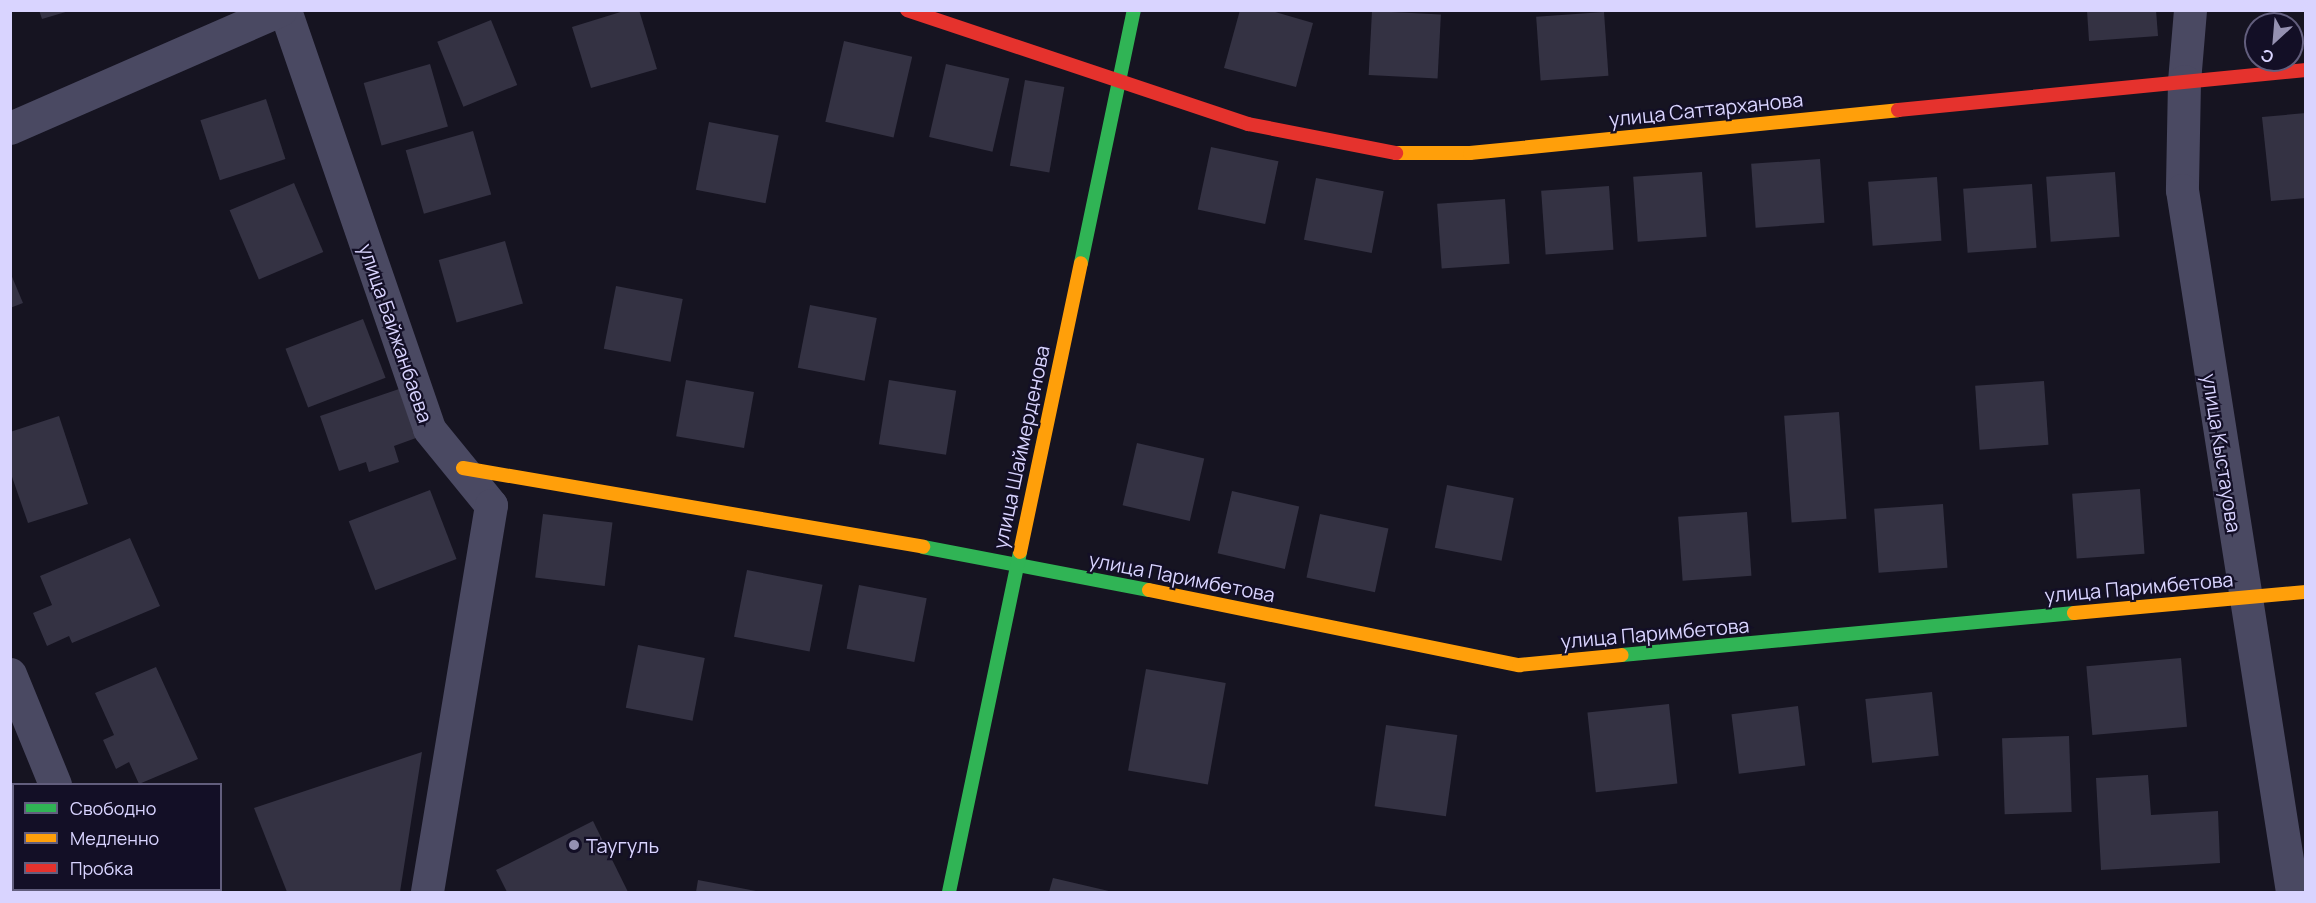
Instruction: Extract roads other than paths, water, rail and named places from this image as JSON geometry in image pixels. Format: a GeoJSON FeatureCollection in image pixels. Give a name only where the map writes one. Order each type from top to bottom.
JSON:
{"type":"FeatureCollection","features":[{"type":"Feature","properties":{"kind":"street"},"geometry":{"type":"LineString","coordinates":[[10,128],[280,10]]}},
{"type":"Feature","properties":{"kind":"street","name":"улица Байжанбаева"},"geometry":{"type":"LineString","coordinates":[[285,10],[429,429],[491,505],[427,892]]}},
{"type":"Feature","properties":{"kind":"street","name":"улица Саттарханова"},"geometry":{"type":"LineString","coordinates":[[907,10],[1119,78],[1248,124],[1382,153],[1470,153],[2306,70]]}},
{"type":"Feature","properties":{"kind":"street","name":"улица Шаймерденова"},"geometry":{"type":"LineString","coordinates":[[949,892],[1016,563],[1134,10]]}},
{"type":"Feature","properties":{"kind":"street","name":"улица Кыстауова"},"geometry":{"type":"LineString","coordinates":[[2190,10],[2184,81],[2182,190],[2244,597],[2278,780],[2292,892]]}},
{"type":"Feature","properties":{"kind":"street","name":"улица Паримбетова"},"geometry":{"type":"LineString","coordinates":[[463,468],[1016,563],[1519,665],[2306,592]]}},
{"type":"Feature","properties":{"kind":"street"},"geometry":{"type":"LineString","coordinates":[[10,674],[55,783]]}},
{"type":"Feature","properties":{"kind":"place","name":"Таугуль"},"geometry":{"type":"Point","coordinates":[574,845]}}]}
